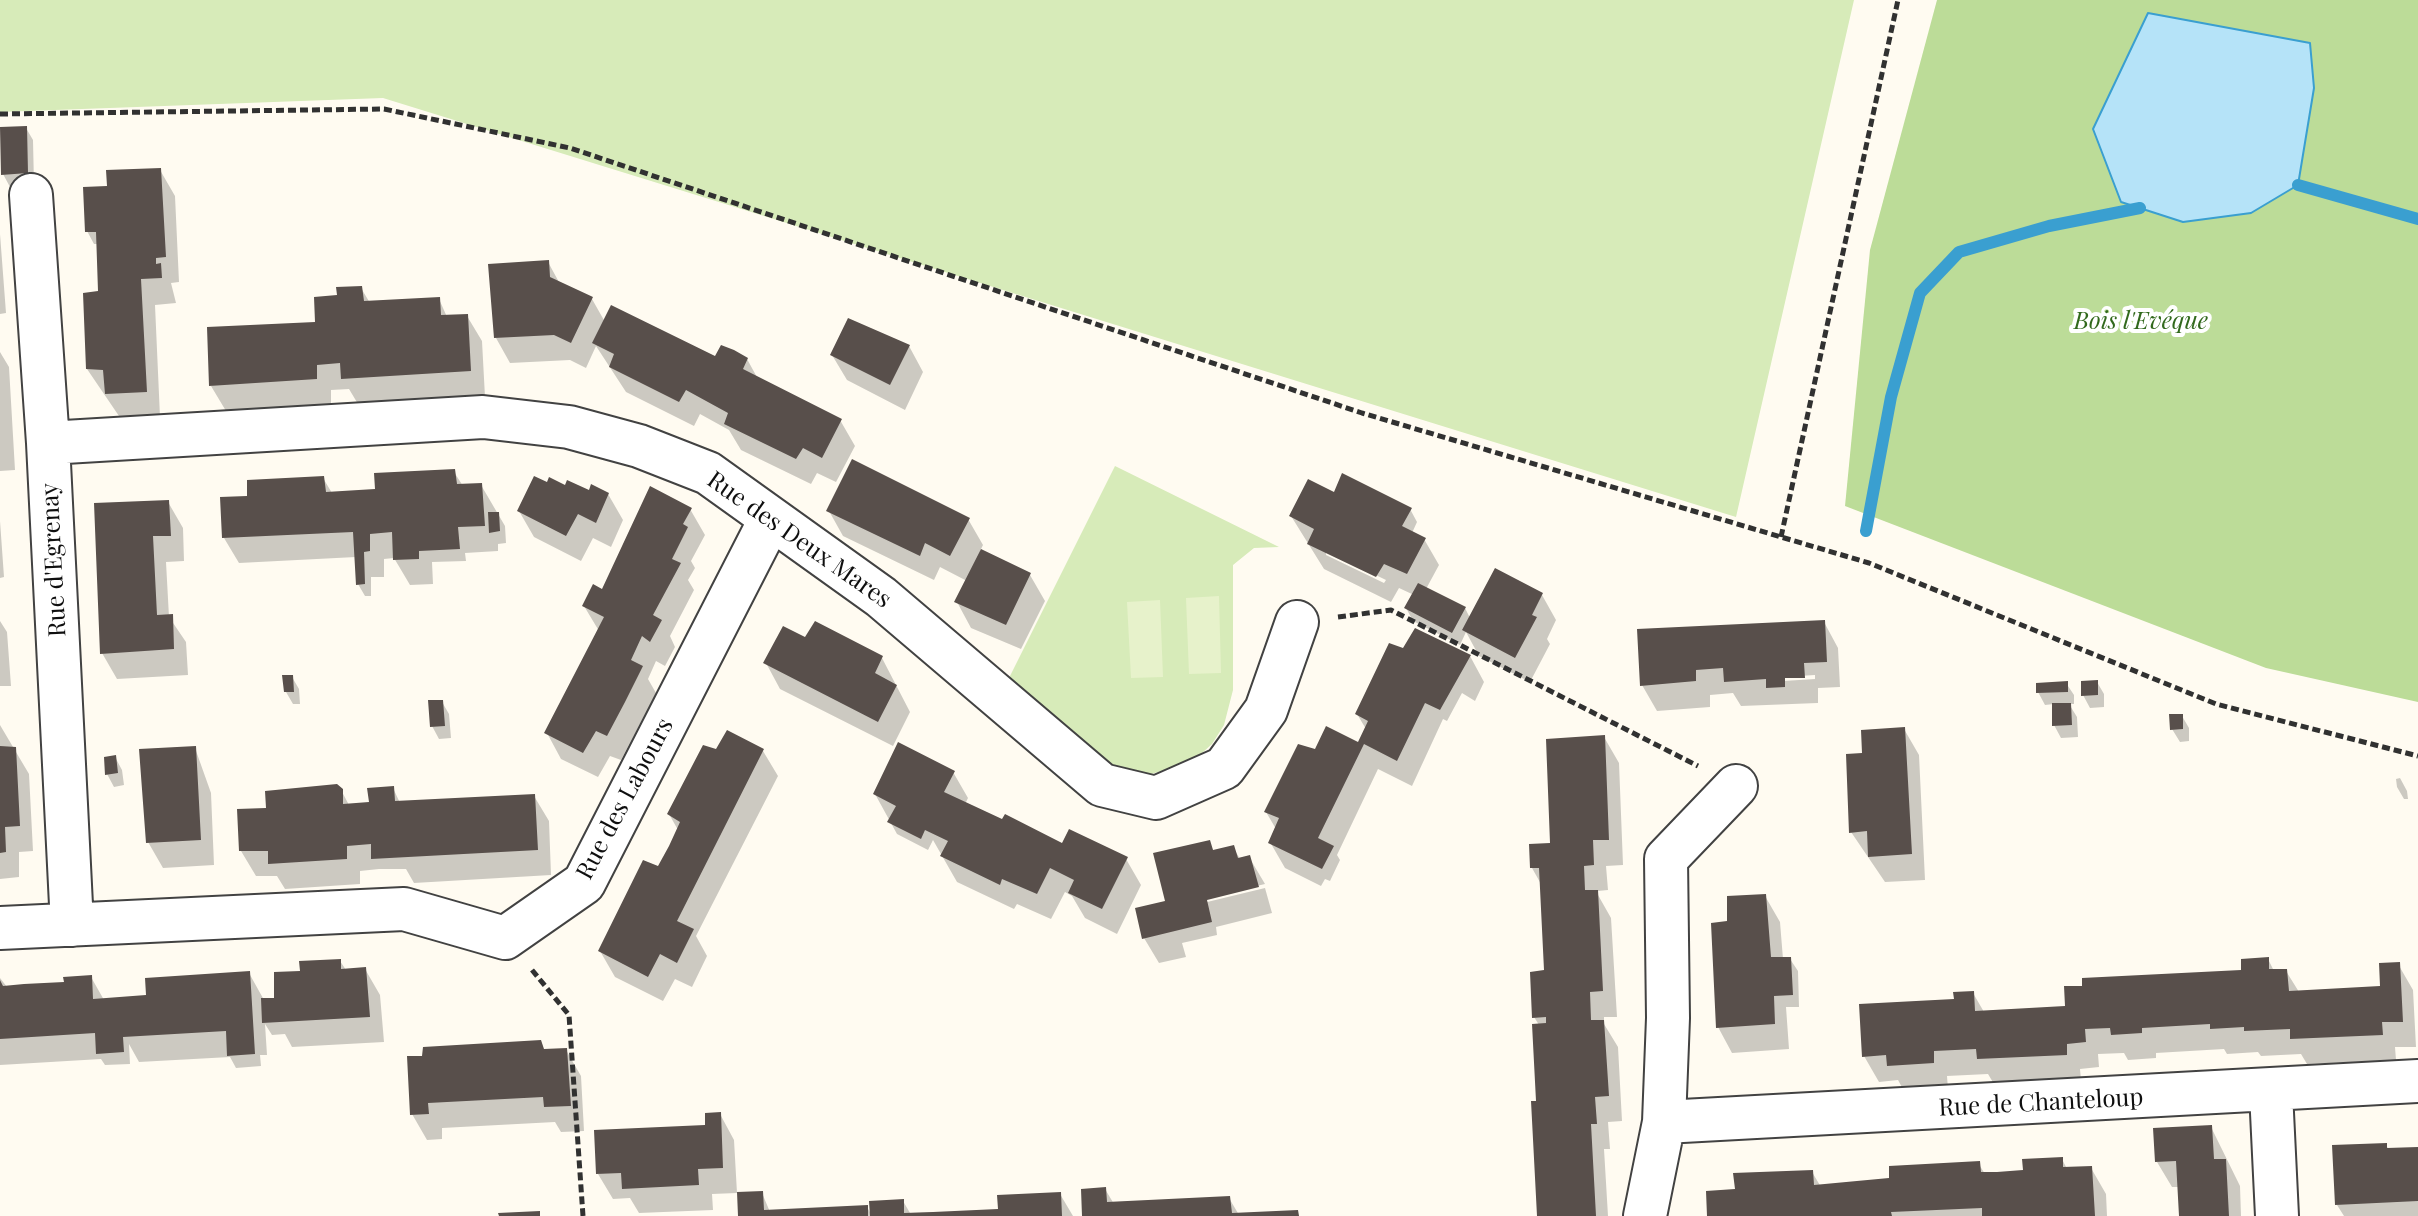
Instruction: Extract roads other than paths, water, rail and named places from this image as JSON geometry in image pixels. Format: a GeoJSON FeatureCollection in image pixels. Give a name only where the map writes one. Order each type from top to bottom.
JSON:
{"type":"FeatureCollection","features":[{"type":"Feature","properties":{"kind":"street","name":"Rue d'Egrenay"},"geometry":{"type":"LineString","coordinates":[[31,195],[48,443],[72,925]]}},
{"type":"Feature","properties":{"kind":"street","name":"Rue des Deux Mares"},"geometry":{"type":"LineString","coordinates":[[48,443],[483,417],[569,427],[639,446],[708,473],[881,597],[1102,785],[1156,798],[1224,768],[1266,710],[1297,622]]}},
{"type":"Feature","properties":{"kind":"street","name":"Rue des Labours"},"geometry":{"type":"LineString","coordinates":[[72,925],[404,909],[505,938],[584,883],[770,520]]}},
{"type":"Feature","properties":{"kind":"street"},"geometry":{"type":"LineString","coordinates":[[1645,1216],[1664,1122],[1668,1018],[1666,859],[1736,786]]}},
{"type":"Feature","properties":{"kind":"street"},"geometry":{"type":"LineString","coordinates":[[0,928],[72,925]]}},
{"type":"Feature","properties":{"kind":"street","name":"Rue de Chanteloup"},"geometry":{"type":"LineString","coordinates":[[1664,1122],[2271,1092],[2418,1081]]}},
{"type":"Feature","properties":{"kind":"street"},"geometry":{"type":"LineString","coordinates":[[2271,1092],[2277,1216]]}},
{"type":"Feature","properties":{"kind":"water"},"geometry":{"type":"Polygon","coordinates":[[[2148,13],[2310,43],[2314,88],[2298,185],[2251,213],[2183,222],[2121,202],[2093,129],[2148,13]]]}},
{"type":"Feature","properties":{"kind":"waterway"},"geometry":{"type":"LineString","coordinates":[[2298,185],[2418,219]]}},
{"type":"Feature","properties":{"kind":"waterway"},"geometry":{"type":"LineString","coordinates":[[1866,531],[1891,397],[1920,293],[1959,252],[2049,226],[2140,208]]}},
{"type":"Feature","properties":{"kind":"park label","name":"Bois l'Evéque"},"geometry":{"type":"Point","coordinates":[2141,322]}}]}
